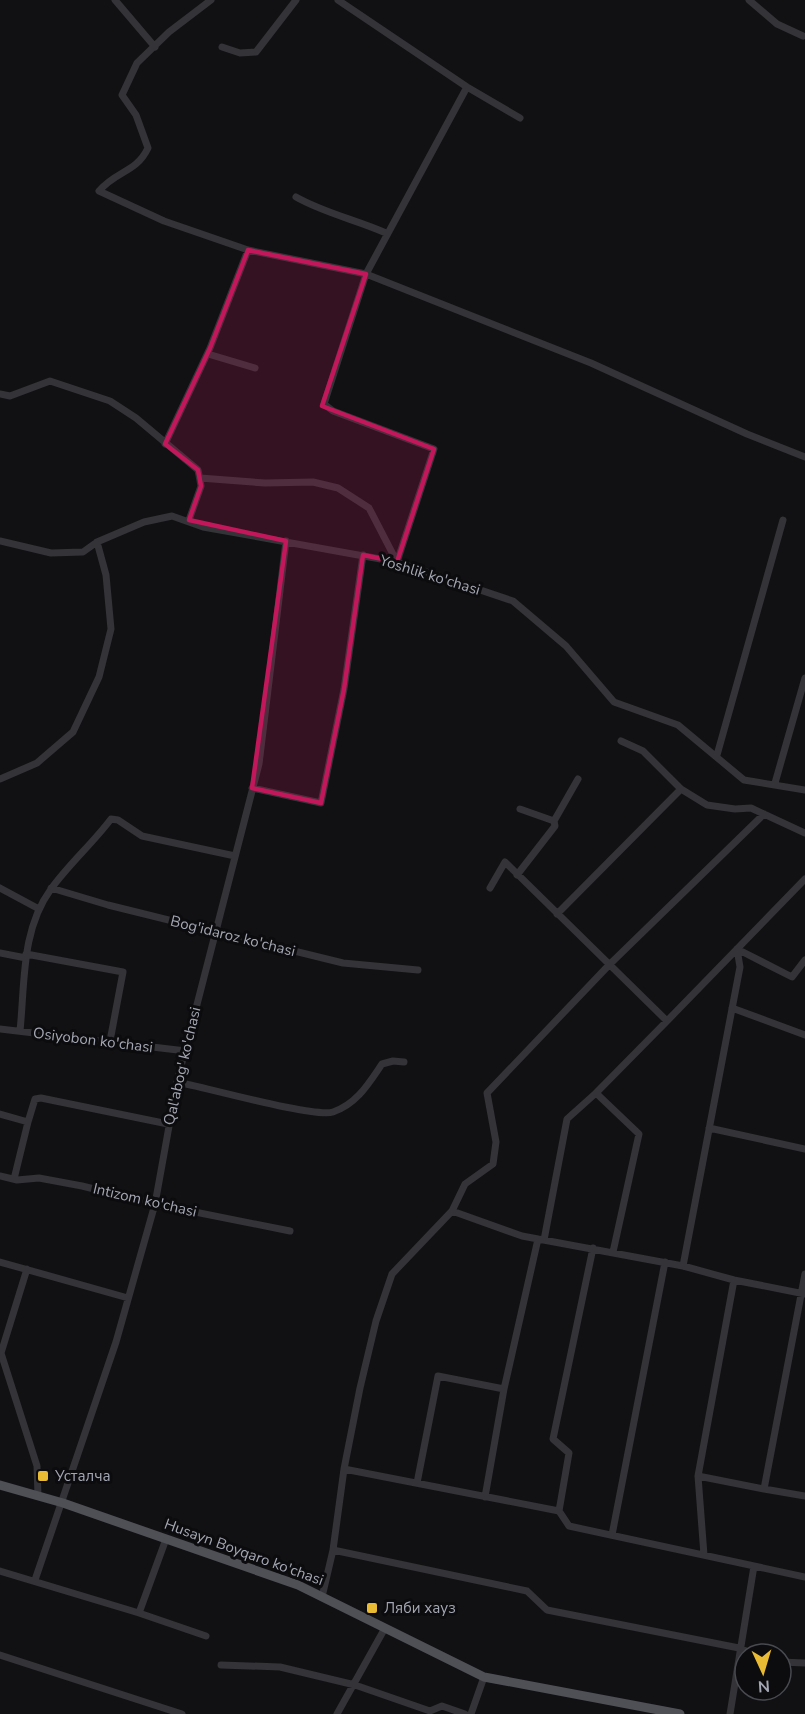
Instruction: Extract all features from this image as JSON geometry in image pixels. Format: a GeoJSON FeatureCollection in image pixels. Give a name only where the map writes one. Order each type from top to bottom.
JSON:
{"type":"FeatureCollection","features":[{"type":"Feature","properties":{"kind":"main road","name":"Husayn Boyqaro ko'chasi"},"geometry":{"type":"LineString","coordinates":[[0,1485],[63,1503],[298,1585],[484,1677],[681,1714]]}},
{"type":"Feature","properties":{"kind":"street"},"geometry":{"type":"LineString","coordinates":[[115,0],[155,46]]}},
{"type":"Feature","properties":{"kind":"street"},"geometry":{"type":"LineString","coordinates":[[211,0],[196,9],[137,63],[122,95],[136,115],[148,148],[141,162],[109,179],[99,191],[164,221],[248,250],[366,274],[591,363],[747,434],[805,457]]}},
{"type":"Feature","properties":{"kind":"street"},"geometry":{"type":"LineString","coordinates":[[222,47],[240,53],[256,52],[296,0]]}},
{"type":"Feature","properties":{"kind":"street"},"geometry":{"type":"LineString","coordinates":[[338,0],[467,87],[520,118]]}},
{"type":"Feature","properties":{"kind":"street"},"geometry":{"type":"LineString","coordinates":[[749,0],[777,24],[803,36]]}},
{"type":"Feature","properties":{"kind":"street"},"geometry":{"type":"LineString","coordinates":[[397,562],[434,449],[333,411],[324,404],[366,274],[386,233],[467,87]]}},
{"type":"Feature","properties":{"kind":"street"},"geometry":{"type":"LineString","coordinates":[[296,196],[311,205],[351,217],[386,233]]}},
{"type":"Feature","properties":{"kind":"street"},"geometry":{"type":"LineString","coordinates":[[165,444],[208,354],[248,250]]}},
{"type":"Feature","properties":{"kind":"street"},"geometry":{"type":"LineString","coordinates":[[208,354],[255,368]]}},
{"type":"Feature","properties":{"kind":"street"},"geometry":{"type":"LineString","coordinates":[[0,394],[10,396],[50,381],[110,401],[136,418],[198,470],[201,486],[189,520]]}},
{"type":"Feature","properties":{"kind":"street"},"geometry":{"type":"LineString","coordinates":[[200,478],[265,483],[313,483],[338,488],[369,508],[397,562]]}},
{"type":"Feature","properties":{"kind":"street","name":"Yoshlik ko'chasi"},"geometry":{"type":"LineString","coordinates":[[0,541],[51,553],[83,552],[97,542],[144,522],[172,516],[189,520],[203,527],[397,562],[513,601],[566,646],[614,702],[678,724],[744,780],[775,783],[805,790]]}},
{"type":"Feature","properties":{"kind":"street"},"geometry":{"type":"LineString","coordinates":[[717,755],[783,520]]}},
{"type":"Feature","properties":{"kind":"street","name":"Qal'abog' ko'chasi"},"geometry":{"type":"LineString","coordinates":[[35,1580],[56,1515],[63,1503],[128,1298],[155,1204],[177,1082],[259,764],[286,541]]}},
{"type":"Feature","properties":{"kind":"street"},"geometry":{"type":"LineString","coordinates":[[0,779],[37,763],[73,732],[99,677],[111,629],[106,575],[97,542]]}},
{"type":"Feature","properties":{"kind":"street"},"geometry":{"type":"LineString","coordinates":[[252,788],[321,803],[345,689],[363,555]]}},
{"type":"Feature","properties":{"kind":"street"},"geometry":{"type":"LineString","coordinates":[[775,783],[805,678]]}},
{"type":"Feature","properties":{"kind":"street"},"geometry":{"type":"LineString","coordinates":[[621,741],[643,751],[681,789],[707,805],[735,809],[751,808],[805,833]]}},
{"type":"Feature","properties":{"kind":"street"},"geometry":{"type":"LineString","coordinates":[[517,874],[555,826],[554,821],[578,779]]}},
{"type":"Feature","properties":{"kind":"street"},"geometry":{"type":"LineString","coordinates":[[557,914],[681,789]]}},
{"type":"Feature","properties":{"kind":"street"},"geometry":{"type":"LineString","coordinates":[[520,809],[554,821]]}},
{"type":"Feature","properties":{"kind":"street"},"geometry":{"type":"LineString","coordinates":[[322,1597],[333,1550],[344,1470],[375,1321],[392,1274],[452,1211],[465,1184],[493,1164],[496,1142],[487,1093],[609,965],[764,814]]}},
{"type":"Feature","properties":{"kind":"street"},"geometry":{"type":"LineString","coordinates":[[20,1031],[27,942],[39,909],[51,888],[111,819],[118,820],[142,836],[235,856]]}},
{"type":"Feature","properties":{"kind":"street"},"geometry":{"type":"LineString","coordinates":[[490,888],[505,862],[667,1021]]}},
{"type":"Feature","properties":{"kind":"street"},"geometry":{"type":"LineString","coordinates":[[485,1497],[504,1389],[541,1239],[567,1119],[596,1094],[805,879]]}},
{"type":"Feature","properties":{"kind":"street"},"geometry":{"type":"LineString","coordinates":[[0,888],[39,909]]}},
{"type":"Feature","properties":{"kind":"street","name":"Bog'idaroz ko'chasi"},"geometry":{"type":"LineString","coordinates":[[51,888],[214,932],[343,963],[418,970]]}},
{"type":"Feature","properties":{"kind":"street"},"geometry":{"type":"LineString","coordinates":[[737,949],[792,977],[805,960]]}},
{"type":"Feature","properties":{"kind":"street"},"geometry":{"type":"LineString","coordinates":[[683,1266],[740,967],[737,949]]}},
{"type":"Feature","properties":{"kind":"street"},"geometry":{"type":"LineString","coordinates":[[0,953],[123,972],[110,1041]]}},
{"type":"Feature","properties":{"kind":"street"},"geometry":{"type":"LineString","coordinates":[[732,1008],[805,1035]]}},
{"type":"Feature","properties":{"kind":"street","name":"Osiyobon ko'chasi"},"geometry":{"type":"LineString","coordinates":[[0,1029],[186,1051]]}},
{"type":"Feature","properties":{"kind":"street"},"geometry":{"type":"LineString","coordinates":[[177,1082],[297,1109],[332,1112],[361,1095],[382,1064],[393,1061],[404,1062]]}},
{"type":"Feature","properties":{"kind":"street"},"geometry":{"type":"LineString","coordinates":[[596,1094],[639,1134],[613,1252]]}},
{"type":"Feature","properties":{"kind":"street"},"geometry":{"type":"LineString","coordinates":[[14,1179],[35,1099],[41,1098],[168,1124]]}},
{"type":"Feature","properties":{"kind":"street"},"geometry":{"type":"LineString","coordinates":[[0,1114],[28,1122]]}},
{"type":"Feature","properties":{"kind":"street"},"geometry":{"type":"LineString","coordinates":[[709,1128],[805,1149]]}},
{"type":"Feature","properties":{"kind":"street","name":"Intizom ko'chasi"},"geometry":{"type":"LineString","coordinates":[[0,1176],[14,1179],[39,1178],[290,1231]]}},
{"type":"Feature","properties":{"kind":"street"},"geometry":{"type":"LineString","coordinates":[[452,1211],[541,1239],[665,1262],[734,1280],[804,1294]]}},
{"type":"Feature","properties":{"kind":"street"},"geometry":{"type":"LineString","coordinates":[[558,1511],[569,1453],[553,1439],[593,1248]]}},
{"type":"Feature","properties":{"kind":"street"},"geometry":{"type":"LineString","coordinates":[[0,1262],[128,1298]]}},
{"type":"Feature","properties":{"kind":"street"},"geometry":{"type":"LineString","coordinates":[[612,1535],[665,1262]]}},
{"type":"Feature","properties":{"kind":"street"},"geometry":{"type":"LineString","coordinates":[[27,1269],[1,1353],[38,1466],[38,1496]]}},
{"type":"Feature","properties":{"kind":"street"},"geometry":{"type":"LineString","coordinates":[[764,1489],[804,1294],[805,1274]]}},
{"type":"Feature","properties":{"kind":"street"},"geometry":{"type":"LineString","coordinates":[[704,1555],[698,1476],[734,1280]]}},
{"type":"Feature","properties":{"kind":"street"},"geometry":{"type":"LineString","coordinates":[[417,1484],[438,1376],[504,1389]]}},
{"type":"Feature","properties":{"kind":"street"},"geometry":{"type":"LineString","coordinates":[[344,1470],[558,1511],[570,1526],[805,1577]]}},
{"type":"Feature","properties":{"kind":"street"},"geometry":{"type":"LineString","coordinates":[[698,1476],[805,1497]]}},
{"type":"Feature","properties":{"kind":"street"},"geometry":{"type":"LineString","coordinates":[[139,1613],[166,1539]]}},
{"type":"Feature","properties":{"kind":"street"},"geometry":{"type":"LineString","coordinates":[[333,1550],[527,1591],[547,1610],[733,1647]]}},
{"type":"Feature","properties":{"kind":"street"},"geometry":{"type":"LineString","coordinates":[[741,1642],[754,1566]]}},
{"type":"Feature","properties":{"kind":"street"},"geometry":{"type":"LineString","coordinates":[[0,1571],[35,1580],[206,1636]]}},
{"type":"Feature","properties":{"kind":"street"},"geometry":{"type":"LineString","coordinates":[[337,1714],[385,1628]]}},
{"type":"Feature","properties":{"kind":"street"},"geometry":{"type":"LineString","coordinates":[[0,1655],[182,1714]]}},
{"type":"Feature","properties":{"kind":"street"},"geometry":{"type":"LineString","coordinates":[[221,1665],[280,1667],[355,1685],[430,1711],[442,1706],[465,1714]]}},
{"type":"Feature","properties":{"kind":"street"},"geometry":{"type":"LineString","coordinates":[[471,1714],[484,1677]]}},
{"type":"Feature","properties":{"kind":"street"},"geometry":{"type":"LineString","coordinates":[[730,1714],[733,1694]]}},
{"type":"Feature","properties":{"kind":"highlighted area"},"geometry":{"type":"Polygon","coordinates":[[[248,250],[366,274],[322,406],[434,449],[397,562],[363,555],[344,689],[321,803],[252,788],[286,541],[189,520],[201,486],[198,470],[165,444],[210,348],[248,250]]]}},
{"type":"Feature","properties":{"kind":"place","name":"Усталча"},"geometry":{"type":"Point","coordinates":[43,1476]}},
{"type":"Feature","properties":{"kind":"place","name":"Ляби хауз"},"geometry":{"type":"Point","coordinates":[372,1608]}}]}
